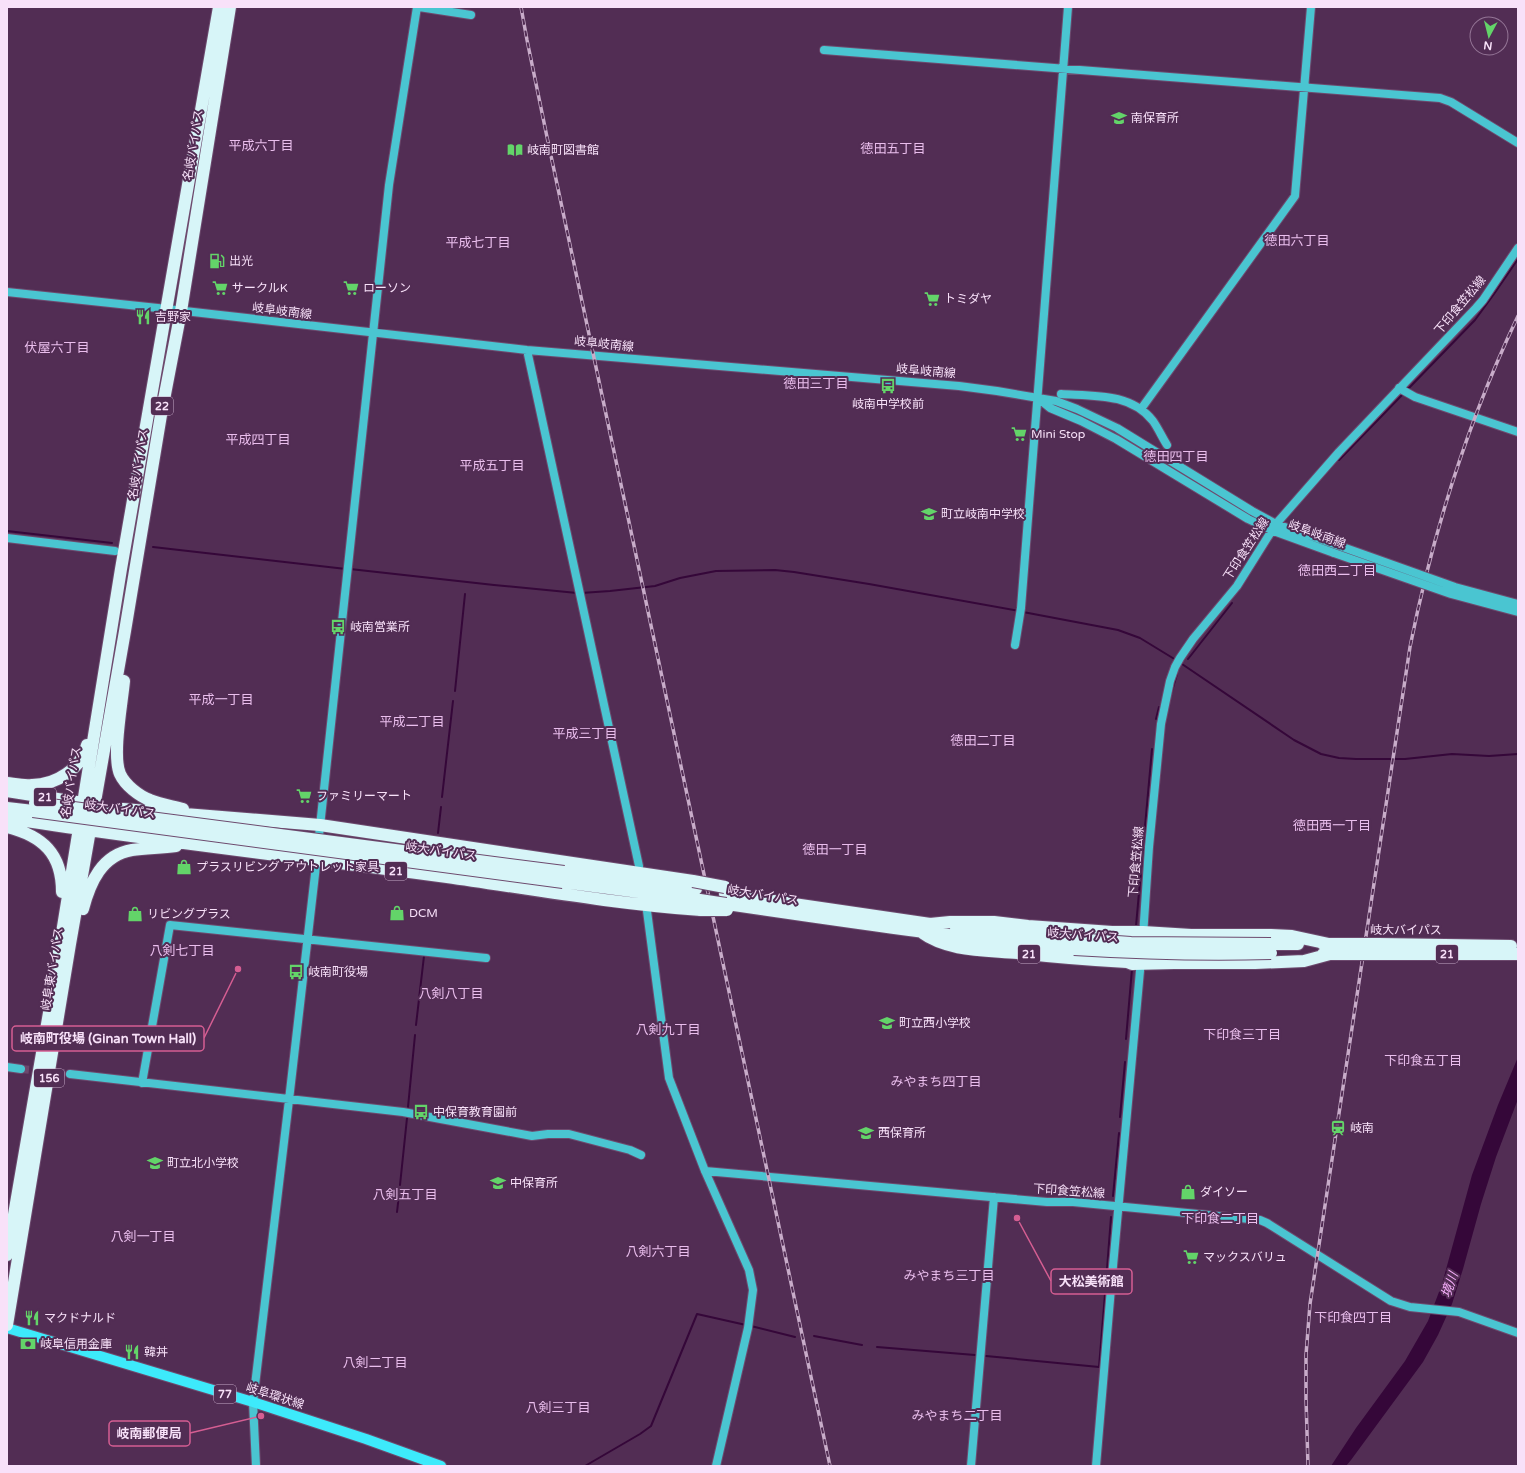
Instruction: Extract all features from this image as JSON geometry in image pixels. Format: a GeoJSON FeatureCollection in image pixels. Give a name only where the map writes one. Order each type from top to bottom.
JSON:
{"type":"FeatureCollection","features":[{"type":"Feature","properties":{"kind":"highway","name":"名岐バイパス"},"geometry":{"type":"LineString","coordinates":[[84,830],[99,704],[218,7]]}},
{"type":"Feature","properties":{"kind":"highway","name":"名岐バイパス"},"geometry":{"type":"LineString","coordinates":[[87,809],[125,631],[161,414],[181,311],[230,7]]}},
{"type":"Feature","properties":{"kind":"highway"},"geometry":{"type":"LineString","coordinates":[[125,631],[129,639],[117,746],[120,774],[125,782],[136,792],[149,800],[211,817]]}},
{"type":"Feature","properties":{"kind":"highway"},"geometry":{"type":"LineString","coordinates":[[7,783],[32,786],[46,784],[57,780],[68,773],[76,765],[86,750],[95,709],[99,704]]}},
{"type":"Feature","properties":{"kind":"highway","name":"21"},"geometry":{"type":"LineString","coordinates":[[7,791],[87,809],[125,809],[320,825],[697,895],[726,899]]}},
{"type":"Feature","properties":{"kind":"highway","name":"岐大バイパス"},"geometry":{"type":"LineString","coordinates":[[7,799],[726,899],[858,919],[925,928],[993,933],[1074,944],[1131,943],[1271,949],[1377,949],[1518,954]]}},
{"type":"Feature","properties":{"kind":"highway","name":"岐大バイパス"},"geometry":{"type":"LineString","coordinates":[[7,808],[564,877]]}},
{"type":"Feature","properties":{"kind":"highway","name":"21"},"geometry":{"type":"LineString","coordinates":[[7,818],[84,830],[316,860],[619,902],[697,895]]}},
{"type":"Feature","properties":{"kind":"highway"},"geometry":{"type":"LineString","coordinates":[[7,827],[21,831],[42,842],[56,859],[62,877],[65,942]]}},
{"type":"Feature","properties":{"kind":"highway","name":"岐阜東バイパス"},"geometry":{"type":"LineString","coordinates":[[7,1326],[65,942],[84,830]]}},
{"type":"Feature","properties":{"kind":"highway"},"geometry":{"type":"LineString","coordinates":[[65,942],[91,883],[98,871],[108,861],[131,850],[193,844]]}},
{"type":"Feature","properties":{"kind":"highway","name":"21"},"geometry":{"type":"LineString","coordinates":[[1271,949],[1141,965],[1127,962],[961,948],[932,940],[925,928],[950,922],[994,922],[1112,932],[1191,935],[1271,949],[1304,961],[1330,949]]}},
{"type":"Feature","properties":{"kind":"highway","name":"岐阜東バイパス"},"geometry":{"type":"LineString","coordinates":[[7,1255],[50,1006],[65,942]]}},
{"type":"Feature","properties":{"kind":"highway","name":"岐大バイパス"},"geometry":{"type":"LineString","coordinates":[[1377,949],[1482,944],[1518,946]]}},
{"type":"Feature","properties":{"kind":"main road","name":"岐阜環状線"},"geometry":{"type":"LineString","coordinates":[[7,1326],[253,1402],[366,1439],[441,1466]]}},
{"type":"Feature","properties":{"kind":"street"},"geometry":{"type":"LineString","coordinates":[[256,1466],[253,1402],[320,825],[389,185],[418,7],[471,15]]}},
{"type":"Feature","properties":{"kind":"street"},"geometry":{"type":"LineString","coordinates":[[1015,645],[1021,613],[1068,7]]}},
{"type":"Feature","properties":{"kind":"street"},"geometry":{"type":"LineString","coordinates":[[1141,409],[1295,196],[1311,7]]}},
{"type":"Feature","properties":{"kind":"street"},"geometry":{"type":"LineString","coordinates":[[824,50],[1444,99],[1518,143]]}},
{"type":"Feature","properties":{"kind":"street","name":"下印食笠松線"},"geometry":{"type":"LineString","coordinates":[[705,1171],[1118,1207],[1141,965],[1149,847],[1161,724],[1164,705],[1178,662],[1193,639],[1237,586],[1274,527],[1339,452],[1483,300],[1518,248]]}},
{"type":"Feature","properties":{"kind":"street","name":"岐阜岐南線"},"geometry":{"type":"LineString","coordinates":[[7,292],[527,350],[958,386],[1056,401],[1117,428],[1274,527],[1451,594],[1518,612]]}},
{"type":"Feature","properties":{"kind":"street"},"geometry":{"type":"LineString","coordinates":[[527,350],[639,866]]}},
{"type":"Feature","properties":{"kind":"street"},"geometry":{"type":"LineString","coordinates":[[1400,389],[1411,395],[1518,432]]}},
{"type":"Feature","properties":{"kind":"street"},"geometry":{"type":"LineString","coordinates":[[1061,394],[1119,398],[1131,402],[1141,409],[1152,421],[1167,444]]}},
{"type":"Feature","properties":{"kind":"street"},"geometry":{"type":"LineString","coordinates":[[7,538],[115,551]]}},
{"type":"Feature","properties":{"kind":"street","name":"岐阜岐南線"},"geometry":{"type":"LineString","coordinates":[[1335,549],[1455,587],[1518,604]]}},
{"type":"Feature","properties":{"kind":"street"},"geometry":{"type":"LineString","coordinates":[[647,911],[669,1078],[705,1171],[749,1270],[752,1290],[748,1328],[716,1466]]}},
{"type":"Feature","properties":{"kind":"street"},"geometry":{"type":"LineString","coordinates":[[142,1083],[170,925],[486,958]]}},
{"type":"Feature","properties":{"kind":"street"},"geometry":{"type":"LineString","coordinates":[[7,1067],[21,1069]]}},
{"type":"Feature","properties":{"kind":"street"},"geometry":{"type":"LineString","coordinates":[[70,1074],[403,1112],[532,1136],[569,1134],[624,1148],[641,1155]]}},
{"type":"Feature","properties":{"kind":"street"},"geometry":{"type":"LineString","coordinates":[[971,1466],[994,1197]]}},
{"type":"Feature","properties":{"kind":"street"},"geometry":{"type":"LineString","coordinates":[[1096,1466],[1118,1207],[1260,1220],[1273,1226],[1392,1301],[1410,1307],[1452,1310],[1518,1333]]}},
{"type":"Feature","properties":{"kind":"water","name":"境川"},"geometry":{"type":"Polygon","coordinates":[[[1518,1057],[1518,1099],[1496,1157],[1452,1304],[1438,1335],[1423,1362],[1351,1460],[1346,1466],[1331,1466],[1356,1428],[1405,1361],[1428,1321],[1442,1284],[1472,1175],[1498,1105],[1518,1057]]]}},
{"type":"Feature","properties":{"kind":"waterway"},"geometry":{"type":"LineString","coordinates":[[1407,390],[1475,320],[1518,259]]}},
{"type":"Feature","properties":{"kind":"waterway"},"geometry":{"type":"LineString","coordinates":[[1339,460],[1404,393]]}},
{"type":"Feature","properties":{"kind":"waterway"},"geometry":{"type":"LineString","coordinates":[[7,531],[112,543]]}},
{"type":"Feature","properties":{"kind":"waterway"},"geometry":{"type":"LineString","coordinates":[[153,547],[346,569]]}},
{"type":"Feature","properties":{"kind":"waterway"},"geometry":{"type":"LineString","coordinates":[[350,569],[577,593]]}},
{"type":"Feature","properties":{"kind":"waterway"},"geometry":{"type":"LineString","coordinates":[[581,593],[655,586],[680,578],[716,571],[775,570],[869,584],[1019,611]]}},
{"type":"Feature","properties":{"kind":"waterway"},"geometry":{"type":"LineString","coordinates":[[455,691],[465,594]]}},
{"type":"Feature","properties":{"kind":"waterway"},"geometry":{"type":"LineString","coordinates":[[1188,659],[1232,603]]}},
{"type":"Feature","properties":{"kind":"waterway"},"geometry":{"type":"LineString","coordinates":[[1023,612],[1118,630],[1140,638],[1176,660]]}},
{"type":"Feature","properties":{"kind":"waterway"},"geometry":{"type":"LineString","coordinates":[[1179,662],[1294,740],[1321,754],[1339,758],[1356,759],[1405,759],[1452,754],[1489,756],[1518,754]]}},
{"type":"Feature","properties":{"kind":"waterway"},"geometry":{"type":"LineString","coordinates":[[1171,694],[1177,674]]}},
{"type":"Feature","properties":{"kind":"waterway"},"geometry":{"type":"LineString","coordinates":[[442,797],[453,701]]}},
{"type":"Feature","properties":{"kind":"waterway"},"geometry":{"type":"LineString","coordinates":[[1156,719],[1159,707]]}},
{"type":"Feature","properties":{"kind":"waterway"},"geometry":{"type":"LineString","coordinates":[[1136,926],[1152,749]]}},
{"type":"Feature","properties":{"kind":"waterway"},"geometry":{"type":"LineString","coordinates":[[438,833],[441,807]]}},
{"type":"Feature","properties":{"kind":"waterway"},"geometry":{"type":"LineString","coordinates":[[416,1025],[424,956]]}},
{"type":"Feature","properties":{"kind":"waterway"},"geometry":{"type":"LineString","coordinates":[[1126,1039],[1132,969]]}},
{"type":"Feature","properties":{"kind":"waterway"},"geometry":{"type":"LineString","coordinates":[[408,1107],[415,1035]]}},
{"type":"Feature","properties":{"kind":"waterway"},"geometry":{"type":"LineString","coordinates":[[1120,1117],[1125,1062]]}},
{"type":"Feature","properties":{"kind":"waterway"},"geometry":{"type":"LineString","coordinates":[[400,1185],[407,1118]]}},
{"type":"Feature","properties":{"kind":"waterway"},"geometry":{"type":"LineString","coordinates":[[1113,1196],[1119,1133]]}},
{"type":"Feature","properties":{"kind":"waterway"},"geometry":{"type":"LineString","coordinates":[[397,1212],[399,1195]]}},
{"type":"Feature","properties":{"kind":"waterway"},"geometry":{"type":"LineString","coordinates":[[1106,1282],[1111,1217]]}},
{"type":"Feature","properties":{"kind":"waterway"},"geometry":{"type":"LineString","coordinates":[[986,1356],[1099,1367],[1105,1294]]}},
{"type":"Feature","properties":{"kind":"waterway"},"geometry":{"type":"LineString","coordinates":[[585,1466],[651,1426],[697,1314],[746,1325]]}},
{"type":"Feature","properties":{"kind":"waterway"},"geometry":{"type":"LineString","coordinates":[[751,1326],[795,1337]]}},
{"type":"Feature","properties":{"kind":"waterway"},"geometry":{"type":"LineString","coordinates":[[814,1336],[862,1345]]}},
{"type":"Feature","properties":{"kind":"waterway"},"geometry":{"type":"LineString","coordinates":[[877,1347],[975,1355]]}},
{"type":"Feature","properties":{"kind":"tunnel"},"geometry":{"type":"LineString","coordinates":[[21,1069],[70,1074]]}},
{"type":"Feature","properties":{"kind":"railway"},"geometry":{"type":"LineString","coordinates":[[521,7],[547,137],[830,1466]]}},
{"type":"Feature","properties":{"kind":"railway"},"geometry":{"type":"LineString","coordinates":[[1308,1466],[1306,1355],[1310,1304],[1410,647],[1419,604],[1441,519],[1454,478],[1483,396],[1518,316]]}},
{"type":"Feature","properties":{"kind":"place","name":"南保育所"},"geometry":{"type":"Point","coordinates":[1119,118]}},
{"type":"Feature","properties":{"kind":"place","name":"岐南町図書館"},"geometry":{"type":"Point","coordinates":[515,150]}},
{"type":"Feature","properties":{"kind":"place","name":"出光"},"geometry":{"type":"Point","coordinates":[217,261]}},
{"type":"Feature","properties":{"kind":"place","name":"サークルK"},"geometry":{"type":"Point","coordinates":[220,288]}},
{"type":"Feature","properties":{"kind":"place","name":"ローソン"},"geometry":{"type":"Point","coordinates":[351,288]}},
{"type":"Feature","properties":{"kind":"place","name":"トミダヤ"},"geometry":{"type":"Point","coordinates":[932,299]}},
{"type":"Feature","properties":{"kind":"place","name":"吉野家"},"geometry":{"type":"Point","coordinates":[143,317]}},
{"type":"Feature","properties":{"kind":"place","name":"岐南中学校前"},"geometry":{"type":"Point","coordinates":[888,386]}},
{"type":"Feature","properties":{"kind":"place","name":"Mini Stop"},"geometry":{"type":"Point","coordinates":[1019,434]}},
{"type":"Feature","properties":{"kind":"place","name":"町立岐南中学校"},"geometry":{"type":"Point","coordinates":[929,514]}},
{"type":"Feature","properties":{"kind":"place","name":"岐南営業所"},"geometry":{"type":"Point","coordinates":[338,627]}},
{"type":"Feature","properties":{"kind":"place","name":"ファミリーマート"},"geometry":{"type":"Point","coordinates":[304,796]}},
{"type":"Feature","properties":{"kind":"place","name":"プラスリビング アウトレット家具"},"geometry":{"type":"Point","coordinates":[184,867]}},
{"type":"Feature","properties":{"kind":"place","name":"DCM"},"geometry":{"type":"Point","coordinates":[397,913]}},
{"type":"Feature","properties":{"kind":"place","name":"リビングプラス"},"geometry":{"type":"Point","coordinates":[135,914]}},
{"type":"Feature","properties":{"kind":"place","name":"岐南町役場 (Ginan Town Hall)"},"geometry":{"type":"Point","coordinates":[238,969]}},
{"type":"Feature","properties":{"kind":"place","name":"岐南町役場"},"geometry":{"type":"Point","coordinates":[296,972]}},
{"type":"Feature","properties":{"kind":"place","name":"町立西小学校"},"geometry":{"type":"Point","coordinates":[887,1023]}},
{"type":"Feature","properties":{"kind":"place","name":"中保育教育園前"},"geometry":{"type":"Point","coordinates":[421,1112]}},
{"type":"Feature","properties":{"kind":"place","name":"岐南"},"geometry":{"type":"Point","coordinates":[1338,1128]}},
{"type":"Feature","properties":{"kind":"place","name":"西保育所"},"geometry":{"type":"Point","coordinates":[866,1133]}},
{"type":"Feature","properties":{"kind":"place","name":"町立北小学校"},"geometry":{"type":"Point","coordinates":[155,1163]}},
{"type":"Feature","properties":{"kind":"place","name":"中保育所"},"geometry":{"type":"Point","coordinates":[498,1183]}},
{"type":"Feature","properties":{"kind":"place","name":"ダイソー"},"geometry":{"type":"Point","coordinates":[1188,1192]}},
{"type":"Feature","properties":{"kind":"place","name":"大松美術館"},"geometry":{"type":"Point","coordinates":[1017,1218]}},
{"type":"Feature","properties":{"kind":"place","name":"マックスバリュ"},"geometry":{"type":"Point","coordinates":[1191,1257]}},
{"type":"Feature","properties":{"kind":"place","name":"マクドナルド"},"geometry":{"type":"Point","coordinates":[32,1318]}},
{"type":"Feature","properties":{"kind":"place","name":"岐阜信用金庫"},"geometry":{"type":"Point","coordinates":[28,1344]}},
{"type":"Feature","properties":{"kind":"place","name":"韓丼"},"geometry":{"type":"Point","coordinates":[132,1352]}},
{"type":"Feature","properties":{"kind":"place","name":"岐南郵便局"},"geometry":{"type":"Point","coordinates":[261,1416]}},
{"type":"Feature","properties":{"kind":"district","name":"平成六丁目"},"geometry":{"type":"Point","coordinates":[261,146]}},
{"type":"Feature","properties":{"kind":"district","name":"徳田五丁目"},"geometry":{"type":"Point","coordinates":[893,149]}},
{"type":"Feature","properties":{"kind":"district","name":"徳田六丁目"},"geometry":{"type":"Point","coordinates":[1297,241]}},
{"type":"Feature","properties":{"kind":"district","name":"平成七丁目"},"geometry":{"type":"Point","coordinates":[478,243]}},
{"type":"Feature","properties":{"kind":"district","name":"伏屋六丁目"},"geometry":{"type":"Point","coordinates":[57,348]}},
{"type":"Feature","properties":{"kind":"district","name":"徳田三丁目"},"geometry":{"type":"Point","coordinates":[816,384]}},
{"type":"Feature","properties":{"kind":"district","name":"平成四丁目"},"geometry":{"type":"Point","coordinates":[258,440]}},
{"type":"Feature","properties":{"kind":"district","name":"徳田四丁目"},"geometry":{"type":"Point","coordinates":[1176,457]}},
{"type":"Feature","properties":{"kind":"district","name":"平成五丁目"},"geometry":{"type":"Point","coordinates":[492,466]}},
{"type":"Feature","properties":{"kind":"district","name":"徳田西二丁目"},"geometry":{"type":"Point","coordinates":[1337,571]}},
{"type":"Feature","properties":{"kind":"district","name":"平成一丁目"},"geometry":{"type":"Point","coordinates":[221,700]}},
{"type":"Feature","properties":{"kind":"district","name":"平成二丁目"},"geometry":{"type":"Point","coordinates":[412,722]}},
{"type":"Feature","properties":{"kind":"district","name":"平成三丁目"},"geometry":{"type":"Point","coordinates":[585,734]}},
{"type":"Feature","properties":{"kind":"district","name":"徳田二丁目"},"geometry":{"type":"Point","coordinates":[983,741]}},
{"type":"Feature","properties":{"kind":"district","name":"徳田西一丁目"},"geometry":{"type":"Point","coordinates":[1332,826]}},
{"type":"Feature","properties":{"kind":"district","name":"徳田一丁目"},"geometry":{"type":"Point","coordinates":[835,850]}},
{"type":"Feature","properties":{"kind":"district","name":"八剣七丁目"},"geometry":{"type":"Point","coordinates":[182,951]}},
{"type":"Feature","properties":{"kind":"district","name":"八剣八丁目"},"geometry":{"type":"Point","coordinates":[451,994]}},
{"type":"Feature","properties":{"kind":"district","name":"八剣九丁目"},"geometry":{"type":"Point","coordinates":[668,1030]}},
{"type":"Feature","properties":{"kind":"district","name":"下印食三丁目"},"geometry":{"type":"Point","coordinates":[1242,1035]}},
{"type":"Feature","properties":{"kind":"district","name":"下印食五丁目"},"geometry":{"type":"Point","coordinates":[1423,1061]}},
{"type":"Feature","properties":{"kind":"district","name":"みやまち四丁目"},"geometry":{"type":"Point","coordinates":[936,1082]}},
{"type":"Feature","properties":{"kind":"district","name":"八剣五丁目"},"geometry":{"type":"Point","coordinates":[405,1195]}},
{"type":"Feature","properties":{"kind":"district","name":"下印食二丁目"},"geometry":{"type":"Point","coordinates":[1220,1219]}},
{"type":"Feature","properties":{"kind":"district","name":"八剣一丁目"},"geometry":{"type":"Point","coordinates":[143,1237]}},
{"type":"Feature","properties":{"kind":"district","name":"八剣六丁目"},"geometry":{"type":"Point","coordinates":[658,1252]}},
{"type":"Feature","properties":{"kind":"district","name":"みやまち三丁目"},"geometry":{"type":"Point","coordinates":[949,1276]}},
{"type":"Feature","properties":{"kind":"district","name":"下印食四丁目"},"geometry":{"type":"Point","coordinates":[1353,1318]}},
{"type":"Feature","properties":{"kind":"district","name":"八剣二丁目"},"geometry":{"type":"Point","coordinates":[375,1363]}},
{"type":"Feature","properties":{"kind":"district","name":"八剣三丁目"},"geometry":{"type":"Point","coordinates":[558,1408]}},
{"type":"Feature","properties":{"kind":"district","name":"みやまち二丁目"},"geometry":{"type":"Point","coordinates":[957,1416]}}]}
